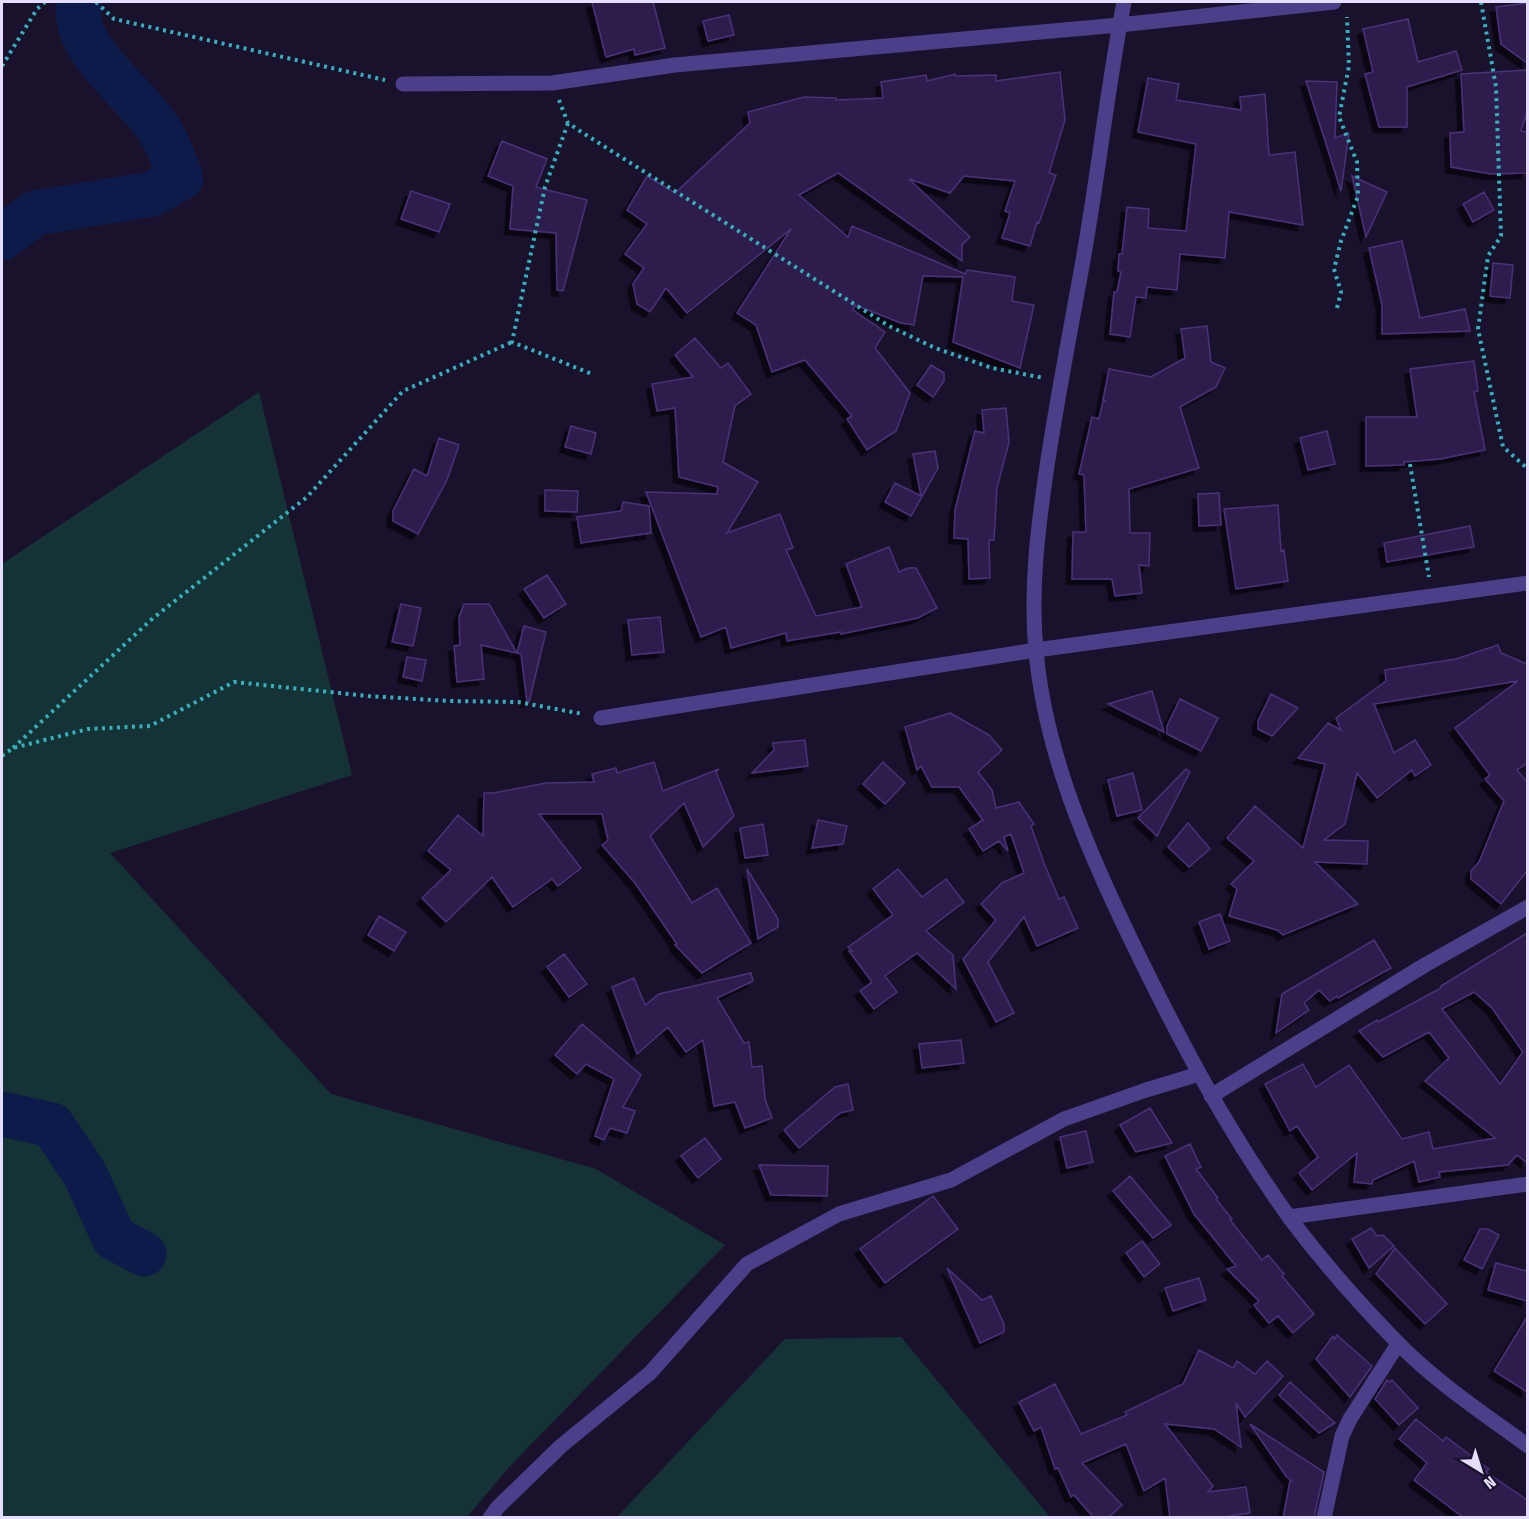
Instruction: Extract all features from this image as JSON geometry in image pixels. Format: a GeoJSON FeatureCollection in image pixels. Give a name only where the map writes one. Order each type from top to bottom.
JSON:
{"type":"FeatureCollection","features":[{"type":"Feature","properties":{"kind":"street"},"geometry":{"type":"LineString","coordinates":[[1124,2],[1083,263],[1060,381],[1034,565],[1036,650],[1043,700],[1063,778],[1107,890],[1177,1034],[1211,1096],[1289,1217],[1338,1278],[1398,1344],[1527,1446]]}},
{"type":"Feature","properties":{"kind":"street"},"geometry":{"type":"LineString","coordinates":[[403,84],[552,83],[675,65],[1119,25],[1334,2]]}},
{"type":"Feature","properties":{"kind":"street"},"geometry":{"type":"LineString","coordinates":[[601,718],[1036,650],[1527,583]]}},
{"type":"Feature","properties":{"kind":"street"},"geometry":{"type":"LineString","coordinates":[[1211,1096],[1425,965],[1527,907]]}},
{"type":"Feature","properties":{"kind":"street"},"geometry":{"type":"LineString","coordinates":[[490,1518],[498,1507],[561,1446],[650,1373],[747,1264],[839,1214],[951,1180],[1028,1141],[1064,1119],[1199,1074]]}},
{"type":"Feature","properties":{"kind":"street"},"geometry":{"type":"LineString","coordinates":[[1289,1217],[1527,1184]]}},
{"type":"Feature","properties":{"kind":"street"},"geometry":{"type":"LineString","coordinates":[[1324,1518],[1342,1436],[1350,1419],[1398,1344]]}},
{"type":"Feature","properties":{"kind":"path"},"geometry":{"type":"LineString","coordinates":[[2,66],[37,9],[45,2]]}},
{"type":"Feature","properties":{"kind":"path"},"geometry":{"type":"LineString","coordinates":[[96,2],[114,19],[403,84]]}},
{"type":"Feature","properties":{"kind":"path"},"geometry":{"type":"LineString","coordinates":[[1481,2],[1496,87],[1501,236],[1488,256],[1478,329],[1503,447],[1527,469]]}},
{"type":"Feature","properties":{"kind":"path"},"geometry":{"type":"LineString","coordinates":[[1337,308],[1341,292],[1334,269],[1341,241],[1358,196],[1357,162],[1339,117],[1349,66],[1346,12]]}},
{"type":"Feature","properties":{"kind":"path"},"geometry":{"type":"LineString","coordinates":[[552,83],[568,123],[889,326],[935,348],[992,368],[1060,381]]}},
{"type":"Feature","properties":{"kind":"path"},"geometry":{"type":"LineString","coordinates":[[512,342],[545,188],[568,123]]}},
{"type":"Feature","properties":{"kind":"path"},"geometry":{"type":"LineString","coordinates":[[2,756],[152,619],[307,497],[403,391],[512,342],[592,374]]}},
{"type":"Feature","properties":{"kind":"path"},"geometry":{"type":"LineString","coordinates":[[1410,464],[1432,596]]}},
{"type":"Feature","properties":{"kind":"path"},"geometry":{"type":"LineString","coordinates":[[13,748],[88,729],[150,726],[234,682],[368,696],[518,702],[601,718]]}},
{"type":"Feature","properties":{"kind":"green space"},"geometry":{"type":"Polygon","coordinates":[[[259,392],[352,775],[110,853],[331,1094],[596,1169],[725,1245],[511,1465],[467,1517],[2,1517],[2,564],[259,392]]]}},
{"type":"Feature","properties":{"kind":"green space"},"geometry":{"type":"Polygon","coordinates":[[[901,1337],[1050,1517],[617,1517],[785,1339],[901,1337]]]}},
{"type":"Feature","properties":{"kind":"building"},"geometry":{"type":"Polygon","coordinates":[[[592,2],[653,2],[665,48],[635,55],[634,49],[606,57],[592,2]]]}},
{"type":"Feature","properties":{"kind":"building"},"geometry":{"type":"Polygon","coordinates":[[[1527,3],[1527,63],[1501,44],[1496,7],[1527,3]]]}},
{"type":"Feature","properties":{"kind":"building"},"geometry":{"type":"Polygon","coordinates":[[[729,15],[734,35],[708,41],[703,21],[729,15]]]}},
{"type":"Feature","properties":{"kind":"building"},"geometry":{"type":"Polygon","coordinates":[[[1408,19],[1418,62],[1456,51],[1462,70],[1407,87],[1407,127],[1379,127],[1365,74],[1373,72],[1363,29],[1408,19]]]}},
{"type":"Feature","properties":{"kind":"building"},"geometry":{"type":"Polygon","coordinates":[[[1527,70],[1527,112],[1521,131],[1527,132],[1527,173],[1491,174],[1451,167],[1450,133],[1464,132],[1461,74],[1527,70]]]}},
{"type":"Feature","properties":{"kind":"building"},"geometry":{"type":"Polygon","coordinates":[[[1060,72],[1065,120],[1049,173],[1056,175],[1030,246],[1002,238],[1010,213],[1005,211],[1015,181],[964,176],[950,193],[909,179],[970,237],[962,245],[962,261],[838,173],[799,195],[848,237],[852,226],[965,274],[967,270],[1015,277],[1012,301],[1034,305],[1020,368],[953,342],[963,277],[923,276],[914,325],[901,323],[855,305],[853,310],[885,332],[875,348],[910,393],[896,431],[867,450],[847,419],[852,416],[805,360],[772,372],[756,325],[737,313],[791,229],[687,313],[666,288],[650,312],[637,304],[633,284],[644,268],[625,254],[647,224],[627,210],[647,176],[675,193],[750,123],[748,112],[804,97],[836,98],[836,100],[883,98],[881,82],[926,75],[927,81],[955,74],[956,76],[996,75],[996,81],[1060,72]]]}},
{"type":"Feature","properties":{"kind":"building"},"geometry":{"type":"Polygon","coordinates":[[[1148,78],[1179,84],[1176,100],[1241,110],[1240,97],[1265,94],[1269,155],[1295,152],[1303,225],[1229,212],[1225,258],[1180,254],[1177,290],[1147,287],[1146,298],[1136,297],[1130,337],[1110,334],[1114,292],[1117,292],[1121,272],[1118,271],[1119,254],[1122,254],[1127,207],[1149,209],[1148,228],[1186,231],[1196,144],[1138,132],[1148,78]]]}},
{"type":"Feature","properties":{"kind":"building"},"geometry":{"type":"Polygon","coordinates":[[[1306,81],[1337,82],[1335,138],[1349,133],[1341,191],[1306,81]]]}},
{"type":"Feature","properties":{"kind":"building"},"geometry":{"type":"Polygon","coordinates":[[[502,141],[547,159],[536,187],[587,200],[563,291],[557,290],[556,233],[510,229],[513,186],[488,176],[502,141]]]}},
{"type":"Feature","properties":{"kind":"building"},"geometry":{"type":"Polygon","coordinates":[[[1352,176],[1387,192],[1366,237],[1352,176]]]}},
{"type":"Feature","properties":{"kind":"building"},"geometry":{"type":"Polygon","coordinates":[[[411,191],[450,204],[439,232],[401,219],[411,191]]]}},
{"type":"Feature","properties":{"kind":"building"},"geometry":{"type":"Polygon","coordinates":[[[1484,192],[1494,210],[1473,222],[1463,204],[1484,192]]]}},
{"type":"Feature","properties":{"kind":"building"},"geometry":{"type":"Polygon","coordinates":[[[1402,241],[1420,318],[1465,309],[1470,331],[1382,334],[1382,305],[1369,248],[1402,241]]]}},
{"type":"Feature","properties":{"kind":"building"},"geometry":{"type":"Polygon","coordinates":[[[1493,263],[1513,265],[1510,298],[1490,296],[1493,263]]]}},
{"type":"Feature","properties":{"kind":"building"},"geometry":{"type":"Polygon","coordinates":[[[1207,326],[1211,362],[1225,368],[1216,387],[1180,407],[1199,468],[1129,489],[1130,533],[1150,533],[1149,566],[1139,565],[1142,593],[1115,596],[1112,579],[1072,579],[1073,532],[1086,532],[1084,475],[1079,474],[1092,417],[1099,419],[1103,401],[1106,401],[1103,400],[1109,369],[1151,377],[1185,358],[1181,329],[1207,326]]]}},
{"type":"Feature","properties":{"kind":"building"},"geometry":{"type":"Polygon","coordinates":[[[695,338],[721,368],[728,363],[751,394],[735,406],[723,462],[758,482],[727,533],[780,514],[793,548],[786,550],[816,616],[862,607],[846,564],[889,547],[899,572],[908,568],[916,568],[937,608],[918,618],[841,634],[841,632],[787,641],[786,633],[731,648],[726,627],[701,637],[646,492],[717,494],[718,487],[679,477],[675,408],[657,411],[652,384],[693,377],[675,355],[695,338]]]}},
{"type":"Feature","properties":{"kind":"building"},"geometry":{"type":"Polygon","coordinates":[[[1474,361],[1478,391],[1474,392],[1485,450],[1440,459],[1404,462],[1404,465],[1366,466],[1366,417],[1417,417],[1410,369],[1474,361]]]}},
{"type":"Feature","properties":{"kind":"building"},"geometry":{"type":"Polygon","coordinates":[[[931,365],[944,373],[944,381],[933,397],[917,385],[931,365]]]}},
{"type":"Feature","properties":{"kind":"building"},"geometry":{"type":"Polygon","coordinates":[[[1006,408],[1009,442],[997,488],[994,540],[989,540],[990,578],[969,579],[968,539],[954,538],[955,510],[975,431],[984,433],[982,410],[1006,408]]]}},
{"type":"Feature","properties":{"kind":"building"},"geometry":{"type":"Polygon","coordinates":[[[571,426],[596,433],[591,454],[565,447],[571,426]]]}},
{"type":"Feature","properties":{"kind":"building"},"geometry":{"type":"Polygon","coordinates":[[[1327,431],[1335,464],[1308,470],[1300,438],[1327,431]]]}},
{"type":"Feature","properties":{"kind":"building"},"geometry":{"type":"Polygon","coordinates":[[[439,438],[459,445],[447,480],[418,534],[393,521],[393,511],[414,469],[427,476],[439,438]]]}},
{"type":"Feature","properties":{"kind":"building"},"geometry":{"type":"Polygon","coordinates":[[[935,451],[938,468],[911,516],[885,502],[895,483],[921,496],[913,454],[935,451]]]}},
{"type":"Feature","properties":{"kind":"building"},"geometry":{"type":"Polygon","coordinates":[[[545,490],[578,491],[577,512],[545,511],[545,490]]]}},
{"type":"Feature","properties":{"kind":"building"},"geometry":{"type":"Polygon","coordinates":[[[1219,493],[1221,525],[1199,526],[1198,494],[1219,493]]]}},
{"type":"Feature","properties":{"kind":"building"},"geometry":{"type":"Polygon","coordinates":[[[623,502],[649,506],[651,533],[581,543],[577,517],[621,511],[623,502]]]}},
{"type":"Feature","properties":{"kind":"building"},"geometry":{"type":"Polygon","coordinates":[[[1278,505],[1281,551],[1284,550],[1288,581],[1236,589],[1224,509],[1278,505]]]}},
{"type":"Feature","properties":{"kind":"building"},"geometry":{"type":"Polygon","coordinates":[[[1470,526],[1474,547],[1387,562],[1384,543],[1470,526]]]}},
{"type":"Feature","properties":{"kind":"building"},"geometry":{"type":"Polygon","coordinates":[[[547,575],[566,604],[544,618],[524,589],[547,575]]]}},
{"type":"Feature","properties":{"kind":"building"},"geometry":{"type":"Polygon","coordinates":[[[401,604],[421,608],[413,646],[392,642],[401,604]]]}},
{"type":"Feature","properties":{"kind":"building"},"geometry":{"type":"Polygon","coordinates":[[[464,604],[489,604],[517,653],[481,645],[484,679],[457,682],[454,646],[460,645],[459,617],[464,604]]]}},
{"type":"Feature","properties":{"kind":"building"},"geometry":{"type":"Polygon","coordinates":[[[660,617],[664,652],[632,655],[628,620],[660,617]]]}},
{"type":"Feature","properties":{"kind":"building"},"geometry":{"type":"Polygon","coordinates":[[[524,626],[546,632],[529,702],[527,702],[521,654],[517,653],[524,626]]]}},
{"type":"Feature","properties":{"kind":"building"},"geometry":{"type":"Polygon","coordinates":[[[1498,645],[1501,653],[1527,664],[1527,763],[1517,770],[1527,782],[1527,871],[1501,904],[1471,879],[1471,871],[1479,862],[1504,801],[1485,779],[1490,775],[1455,728],[1518,681],[1374,704],[1394,753],[1415,740],[1431,765],[1415,776],[1412,770],[1377,798],[1357,773],[1345,824],[1324,840],[1368,841],[1367,864],[1315,862],[1358,904],[1283,935],[1277,930],[1229,916],[1237,889],[1231,884],[1254,861],[1227,838],[1255,806],[1303,848],[1325,764],[1298,758],[1328,723],[1341,730],[1336,718],[1386,681],[1385,670],[1456,659],[1498,645]]]}},
{"type":"Feature","properties":{"kind":"building"},"geometry":{"type":"Polygon","coordinates":[[[407,657],[426,660],[422,681],[403,677],[407,657]]]}},
{"type":"Feature","properties":{"kind":"building"},"geometry":{"type":"Polygon","coordinates":[[[1152,691],[1164,732],[1108,704],[1152,691]]]}},
{"type":"Feature","properties":{"kind":"building"},"geometry":{"type":"Polygon","coordinates":[[[1271,694],[1298,708],[1272,736],[1258,729],[1258,721],[1271,694]]]}},
{"type":"Feature","properties":{"kind":"building"},"geometry":{"type":"Polygon","coordinates":[[[1180,699],[1218,718],[1201,751],[1167,734],[1167,726],[1180,699]]]}},
{"type":"Feature","properties":{"kind":"building"},"geometry":{"type":"Polygon","coordinates":[[[950,713],[989,735],[1002,750],[978,772],[992,790],[996,808],[1019,802],[1034,824],[1031,826],[1059,899],[1064,897],[1078,928],[1037,946],[1024,917],[988,962],[1014,1013],[996,1022],[963,959],[996,920],[981,904],[1002,883],[1024,873],[1011,834],[1004,837],[1008,851],[999,841],[983,851],[969,829],[983,820],[959,787],[932,787],[921,766],[917,770],[905,727],[950,713]]]}},
{"type":"Feature","properties":{"kind":"building"},"geometry":{"type":"Polygon","coordinates":[[[805,740],[808,766],[752,773],[774,750],[773,743],[805,740]]]}},
{"type":"Feature","properties":{"kind":"building"},"geometry":{"type":"Polygon","coordinates":[[[654,762],[663,791],[719,769],[716,772],[734,816],[703,847],[684,803],[650,836],[692,903],[717,888],[751,943],[702,973],[675,945],[677,944],[635,883],[602,845],[608,840],[602,814],[539,814],[581,868],[558,886],[552,879],[513,907],[492,877],[446,922],[422,898],[451,870],[428,851],[458,815],[483,836],[484,793],[546,783],[594,782],[592,774],[616,768],[617,773],[654,762]]]}},
{"type":"Feature","properties":{"kind":"building"},"geometry":{"type":"Polygon","coordinates":[[[883,762],[905,783],[885,804],[863,784],[883,762]]]}},
{"type":"Feature","properties":{"kind":"building"},"geometry":{"type":"Polygon","coordinates":[[[1186,769],[1190,772],[1157,836],[1138,818],[1186,769]]]}},
{"type":"Feature","properties":{"kind":"building"},"geometry":{"type":"Polygon","coordinates":[[[1133,773],[1142,810],[1117,816],[1108,780],[1133,773]]]}},
{"type":"Feature","properties":{"kind":"building"},"geometry":{"type":"Polygon","coordinates":[[[818,820],[847,826],[843,844],[812,848],[818,820]]]}},
{"type":"Feature","properties":{"kind":"building"},"geometry":{"type":"Polygon","coordinates":[[[1188,823],[1210,849],[1189,867],[1168,847],[1188,823]]]}},
{"type":"Feature","properties":{"kind":"building"},"geometry":{"type":"Polygon","coordinates":[[[763,824],[768,855],[745,858],[740,828],[763,824]]]}},
{"type":"Feature","properties":{"kind":"building"},"geometry":{"type":"Polygon","coordinates":[[[747,869],[778,919],[778,927],[758,939],[747,869]]]}},
{"type":"Feature","properties":{"kind":"building"},"geometry":{"type":"Polygon","coordinates":[[[898,869],[922,897],[946,879],[964,902],[926,931],[953,955],[956,989],[917,953],[885,976],[897,992],[874,1009],[860,991],[872,982],[848,947],[893,915],[873,889],[898,869]]]}},
{"type":"Feature","properties":{"kind":"building"},"geometry":{"type":"Polygon","coordinates":[[[1220,914],[1230,941],[1209,949],[1199,922],[1220,914]]]}},
{"type":"Feature","properties":{"kind":"building"},"geometry":{"type":"Polygon","coordinates":[[[379,916],[406,932],[394,951],[368,935],[379,916]]]}},
{"type":"Feature","properties":{"kind":"building"},"geometry":{"type":"Polygon","coordinates":[[[1527,933],[1527,1163],[1517,1155],[1508,1165],[1439,1172],[1440,1177],[1419,1182],[1414,1161],[1373,1180],[1372,1184],[1354,1182],[1357,1153],[1312,1190],[1299,1173],[1318,1157],[1297,1126],[1290,1131],[1265,1084],[1303,1064],[1316,1087],[1349,1065],[1402,1139],[1429,1132],[1433,1149],[1495,1138],[1425,1081],[1449,1058],[1429,1032],[1383,1057],[1359,1031],[1441,986],[1527,933]],[[1474,992],[1442,1009],[1500,1084],[1523,1052],[1492,1008],[1474,992]]]}},
{"type":"Feature","properties":{"kind":"building"},"geometry":{"type":"Polygon","coordinates":[[[1374,940],[1391,968],[1330,1001],[1319,990],[1304,1003],[1309,1010],[1276,1033],[1282,994],[1374,940]]]}},
{"type":"Feature","properties":{"kind":"building"},"geometry":{"type":"Polygon","coordinates":[[[564,954],[587,984],[569,997],[547,967],[564,954]]]}},
{"type":"Feature","properties":{"kind":"building"},"geometry":{"type":"Polygon","coordinates":[[[751,973],[753,981],[717,998],[744,1043],[749,1042],[752,1067],[762,1066],[765,1099],[772,1118],[745,1128],[735,1102],[714,1106],[703,1040],[686,1052],[668,1027],[637,1054],[612,987],[634,978],[645,1005],[659,994],[751,973]]]}},
{"type":"Feature","properties":{"kind":"building"},"geometry":{"type":"Polygon","coordinates":[[[582,1024],[641,1075],[623,1107],[635,1111],[627,1133],[610,1128],[604,1140],[595,1136],[614,1079],[586,1064],[577,1074],[555,1055],[582,1024]]]}},
{"type":"Feature","properties":{"kind":"building"},"geometry":{"type":"Polygon","coordinates":[[[961,1040],[964,1063],[922,1068],[919,1044],[961,1040]]]}},
{"type":"Feature","properties":{"kind":"building"},"geometry":{"type":"Polygon","coordinates":[[[848,1084],[853,1110],[840,1113],[799,1148],[784,1130],[835,1087],[848,1084]]]}},
{"type":"Feature","properties":{"kind":"building"},"geometry":{"type":"Polygon","coordinates":[[[1150,1108],[1172,1143],[1136,1152],[1120,1125],[1150,1108]]]}},
{"type":"Feature","properties":{"kind":"building"},"geometry":{"type":"Polygon","coordinates":[[[1086,1131],[1093,1162],[1067,1168],[1060,1137],[1086,1131]]]}},
{"type":"Feature","properties":{"kind":"building"},"geometry":{"type":"Polygon","coordinates":[[[705,1138],[721,1159],[698,1178],[681,1156],[705,1138]]]}},
{"type":"Feature","properties":{"kind":"building"},"geometry":{"type":"Polygon","coordinates":[[[1190,1144],[1201,1167],[1196,1169],[1232,1219],[1230,1220],[1262,1260],[1268,1255],[1284,1274],[1282,1276],[1314,1314],[1293,1333],[1278,1316],[1269,1323],[1254,1305],[1259,1301],[1227,1269],[1236,1266],[1194,1214],[1165,1156],[1190,1144]]]}},
{"type":"Feature","properties":{"kind":"building"},"geometry":{"type":"Polygon","coordinates":[[[759,1165],[828,1166],[827,1196],[771,1195],[759,1165]]]}},
{"type":"Feature","properties":{"kind":"building"},"geometry":{"type":"Polygon","coordinates":[[[1130,1176],[1171,1225],[1153,1238],[1113,1191],[1130,1176]]]}},
{"type":"Feature","properties":{"kind":"building"},"geometry":{"type":"Polygon","coordinates":[[[933,1196],[958,1229],[885,1283],[860,1249],[933,1196]]]}},
{"type":"Feature","properties":{"kind":"building"},"geometry":{"type":"Polygon","coordinates":[[[1371,1228],[1377,1236],[1383,1235],[1394,1246],[1369,1268],[1352,1239],[1371,1228]]]}},
{"type":"Feature","properties":{"kind":"building"},"geometry":{"type":"Polygon","coordinates":[[[1480,1229],[1488,1229],[1499,1235],[1482,1269],[1464,1260],[1480,1229]]]}},
{"type":"Feature","properties":{"kind":"building"},"geometry":{"type":"Polygon","coordinates":[[[1142,1241],[1160,1264],[1144,1277],[1126,1253],[1142,1241]]]}},
{"type":"Feature","properties":{"kind":"building"},"geometry":{"type":"Polygon","coordinates":[[[1395,1248],[1447,1304],[1425,1324],[1376,1274],[1395,1248]]]}},
{"type":"Feature","properties":{"kind":"building"},"geometry":{"type":"Polygon","coordinates":[[[1496,1263],[1527,1271],[1527,1301],[1488,1290],[1496,1263]]]}},
{"type":"Feature","properties":{"kind":"building"},"geometry":{"type":"Polygon","coordinates":[[[947,1268],[982,1300],[991,1296],[1004,1324],[1004,1332],[980,1343],[947,1268]]]}},
{"type":"Feature","properties":{"kind":"building"},"geometry":{"type":"Polygon","coordinates":[[[1199,1278],[1206,1300],[1173,1311],[1165,1288],[1199,1278]]]}},
{"type":"Feature","properties":{"kind":"building"},"geometry":{"type":"Polygon","coordinates":[[[1527,1317],[1527,1392],[1494,1371],[1527,1317]]]}},
{"type":"Feature","properties":{"kind":"building"},"geometry":{"type":"Polygon","coordinates":[[[1337,1335],[1372,1366],[1350,1397],[1316,1359],[1333,1336],[1335,1339],[1337,1335]]]}},
{"type":"Feature","properties":{"kind":"building"},"geometry":{"type":"Polygon","coordinates":[[[1199,1350],[1233,1368],[1237,1361],[1255,1374],[1267,1361],[1283,1376],[1245,1417],[1236,1403],[1241,1447],[1214,1429],[1165,1424],[1213,1486],[1208,1492],[1246,1487],[1250,1513],[1216,1518],[1170,1518],[1165,1478],[1144,1491],[1126,1444],[1082,1463],[1122,1505],[1108,1518],[1094,1518],[1074,1495],[1071,1497],[1058,1468],[1055,1469],[1041,1427],[1034,1431],[1019,1402],[1055,1384],[1081,1434],[1127,1415],[1125,1412],[1183,1384],[1199,1350]]]}},
{"type":"Feature","properties":{"kind":"building"},"geometry":{"type":"Polygon","coordinates":[[[1387,1380],[1390,1382],[1392,1380],[1418,1408],[1399,1425],[1375,1399],[1387,1380]]]}},
{"type":"Feature","properties":{"kind":"building"},"geometry":{"type":"Polygon","coordinates":[[[1290,1382],[1335,1423],[1319,1433],[1279,1395],[1290,1382]]]}},
{"type":"Feature","properties":{"kind":"building"},"geometry":{"type":"Polygon","coordinates":[[[1416,1419],[1443,1441],[1446,1437],[1489,1469],[1486,1472],[1527,1500],[1527,1518],[1464,1518],[1414,1480],[1427,1463],[1399,1439],[1416,1419]]]}},
{"type":"Feature","properties":{"kind":"building"},"geometry":{"type":"Polygon","coordinates":[[[1250,1424],[1324,1472],[1314,1518],[1283,1518],[1290,1481],[1292,1481],[1286,1476],[1250,1424]]]}},
{"type":"Feature","properties":{"kind":"waterway"},"geometry":{"type":"LineString","coordinates":[[2,238],[35,213],[152,194],[181,178],[160,131],[95,54],[85,37],[79,20],[79,2]]}},
{"type":"Feature","properties":{"kind":"waterway"},"geometry":{"type":"LineString","coordinates":[[2,1114],[52,1125],[85,1174],[114,1238],[144,1254]]}}]}
